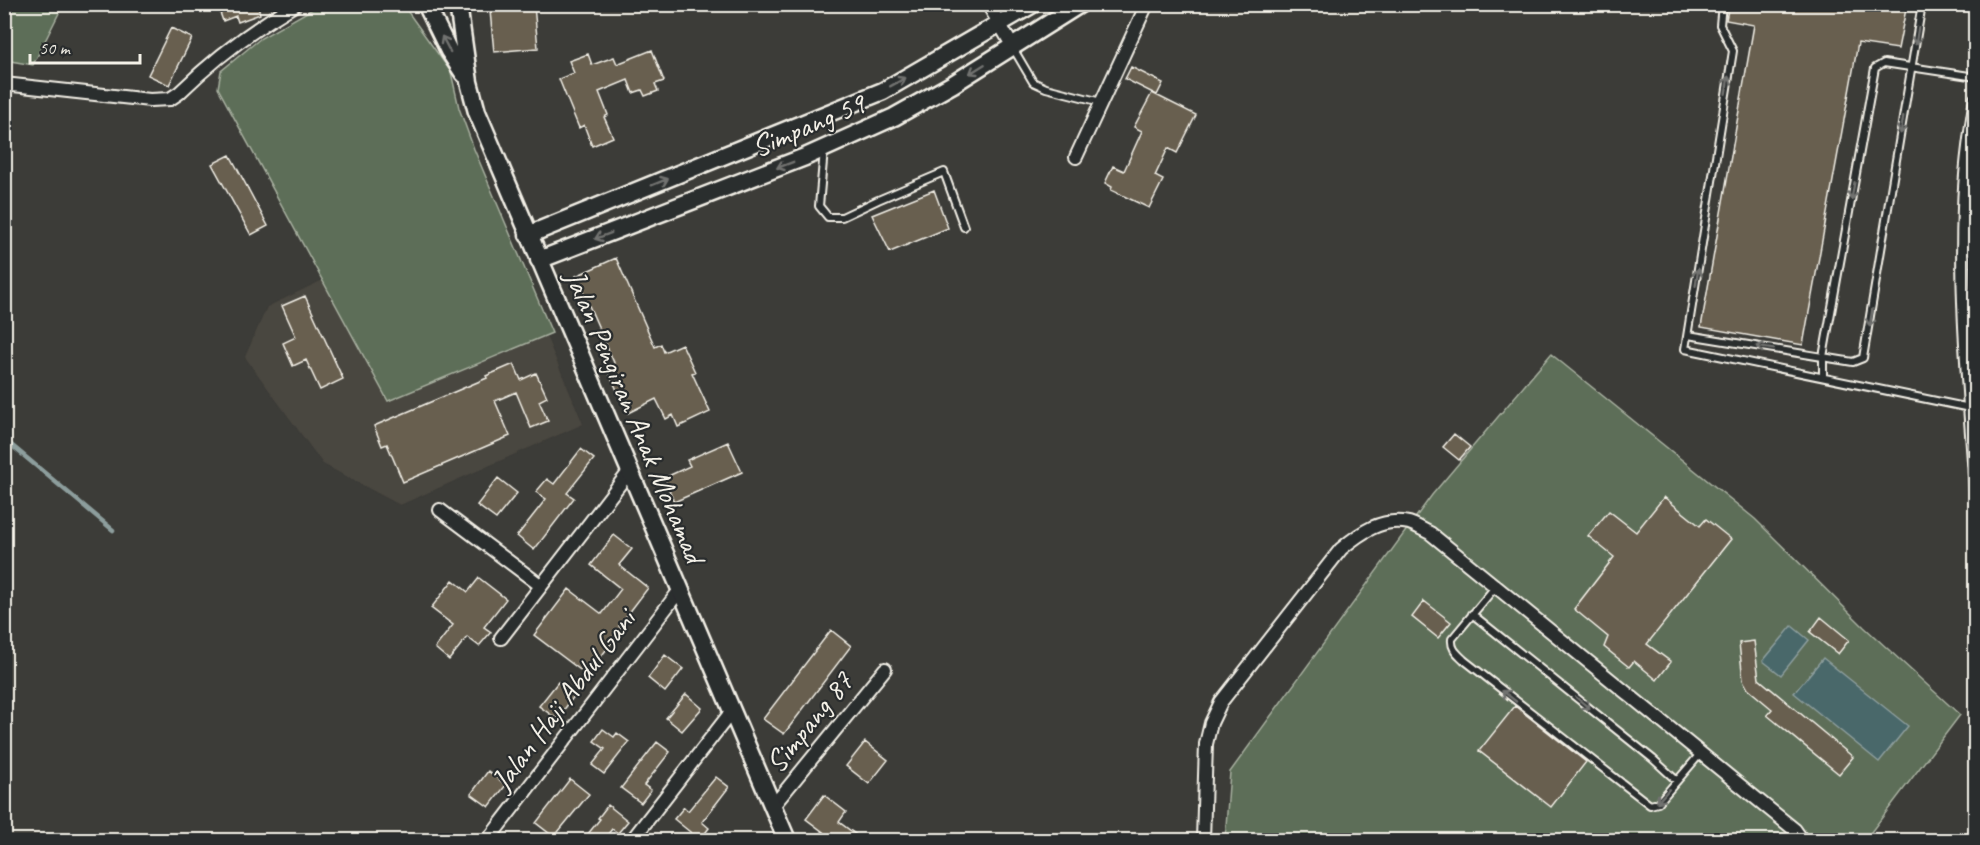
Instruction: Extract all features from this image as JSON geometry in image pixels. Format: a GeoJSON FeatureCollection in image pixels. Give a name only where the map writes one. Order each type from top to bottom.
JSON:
{"type":"FeatureCollection","features":[{"type":"Feature","properties":{"kind":"street"},"geometry":{"type":"LineString","coordinates":[[4,84],[150,100],[170,99],[227,49],[296,4]]}},
{"type":"Feature","properties":{"kind":"street"},"geometry":{"type":"LineString","coordinates":[[426,4],[449,51],[469,82]]}},
{"type":"Feature","properties":{"kind":"street","name":"Jalan Pengiran Anak Mohamad"},"geometry":{"type":"LineString","coordinates":[[458,4],[469,82],[477,112],[787,840]]}},
{"type":"Feature","properties":{"kind":"street"},"geometry":{"type":"LineString","coordinates":[[988,4],[1012,47]]}},
{"type":"Feature","properties":{"kind":"street","name":"Simpang 59"},"geometry":{"type":"LineString","coordinates":[[528,235],[883,91],[1033,4]]}},
{"type":"Feature","properties":{"kind":"street","name":"Simpang 59"},"geometry":{"type":"LineString","coordinates":[[539,260],[824,149],[894,117],[953,84],[1080,4]]}},
{"type":"Feature","properties":{"kind":"street"},"geometry":{"type":"LineString","coordinates":[[1076,157],[1147,4]]}},
{"type":"Feature","properties":{"kind":"street"},"geometry":{"type":"LineString","coordinates":[[1976,99],[1968,146],[1964,197],[1969,267],[1970,408],[1976,491]]}},
{"type":"Feature","properties":{"kind":"street"},"geometry":{"type":"LineString","coordinates":[[501,638],[629,472]]}},
{"type":"Feature","properties":{"kind":"street"},"geometry":{"type":"LineString","coordinates":[[440,510],[540,585]]}},
{"type":"Feature","properties":{"kind":"street"},"geometry":{"type":"LineString","coordinates":[[1203,840],[1206,744],[1211,723],[1221,702],[1341,549],[1361,532],[1384,523],[1408,523],[1430,533],[1701,752],[1795,830],[1802,840]]}},
{"type":"Feature","properties":{"kind":"street","name":"Jalan Haji Abdul Gani"},"geometry":{"type":"LineString","coordinates":[[488,840],[680,590]]}},
{"type":"Feature","properties":{"kind":"street","name":"Simpang 87"},"geometry":{"type":"LineString","coordinates":[[772,806],[885,669]]}},
{"type":"Feature","properties":{"kind":"street"},"geometry":{"type":"LineString","coordinates":[[632,840],[732,711]]}},
{"type":"Feature","properties":{"kind":"lane"},"geometry":{"type":"LineString","coordinates":[[1722,4],[1720,24],[1732,51],[1685,349],[1970,408]]}},
{"type":"Feature","properties":{"kind":"lane"},"geometry":{"type":"LineString","coordinates":[[1688,335],[1853,362],[1863,358],[1922,4]]}},
{"type":"Feature","properties":{"kind":"lane"},"geometry":{"type":"LineString","coordinates":[[1012,47],[1033,82],[1046,88],[1101,102]]}},
{"type":"Feature","properties":{"kind":"lane"},"geometry":{"type":"LineString","coordinates":[[1823,376],[1823,357],[1875,68],[1884,63],[1976,77]]}},
{"type":"Feature","properties":{"kind":"lane"},"geometry":{"type":"LineString","coordinates":[[824,149],[819,206],[828,217],[842,217],[944,172],[964,227]]}},
{"type":"Feature","properties":{"kind":"lane"},"geometry":{"type":"LineString","coordinates":[[1496,586],[1452,639],[1455,652],[1464,660],[1650,805],[1658,803],[1701,752]]}},
{"type":"Feature","properties":{"kind":"lane"},"geometry":{"type":"LineString","coordinates":[[1472,614],[1677,780]]}},
{"type":"Feature","properties":{"kind":"shaded area"},"geometry":{"type":"Polygon","coordinates":[[[323,280],[388,401],[546,336],[583,424],[400,505],[323,464],[245,357],[267,307],[323,280]]]}},
{"type":"Feature","properties":{"kind":"green space"},"geometry":{"type":"Polygon","coordinates":[[[321,4],[403,5],[451,72],[459,108],[474,149],[552,333],[388,401],[218,88],[221,71],[261,38],[321,4]]]}},
{"type":"Feature","properties":{"kind":"green space"},"geometry":{"type":"Polygon","coordinates":[[[4,5],[63,5],[33,65],[5,60],[4,5]]]}},
{"type":"Feature","properties":{"kind":"green space"},"geometry":{"type":"Polygon","coordinates":[[[1551,354],[1755,519],[1864,627],[1960,715],[1865,840],[1225,840],[1230,772],[1432,495],[1551,354]]]}},
{"type":"Feature","properties":{"kind":"water"},"geometry":{"type":"Polygon","coordinates":[[[1792,626],[1809,640],[1781,675],[1763,661],[1792,626]]]}},
{"type":"Feature","properties":{"kind":"water"},"geometry":{"type":"Polygon","coordinates":[[[1823,658],[1908,726],[1879,762],[1794,693],[1823,658]]]}},
{"type":"Feature","properties":{"kind":"building"},"geometry":{"type":"Polygon","coordinates":[[[217,4],[263,5],[258,7],[260,14],[238,22],[236,16],[223,21],[217,4]]]}},
{"type":"Feature","properties":{"kind":"building"},"geometry":{"type":"Polygon","coordinates":[[[1729,4],[1907,4],[1898,49],[1858,43],[1803,345],[1701,327],[1754,25],[1726,20],[1729,4]]]}},
{"type":"Feature","properties":{"kind":"building"},"geometry":{"type":"Polygon","coordinates":[[[534,6],[538,48],[494,52],[490,11],[534,6]]]}},
{"type":"Feature","properties":{"kind":"building"},"geometry":{"type":"Polygon","coordinates":[[[171,28],[192,38],[169,85],[148,75],[171,28]]]}},
{"type":"Feature","properties":{"kind":"building"},"geometry":{"type":"Polygon","coordinates":[[[652,50],[664,81],[655,84],[658,91],[645,96],[642,90],[633,93],[628,80],[599,92],[608,115],[604,117],[613,137],[592,146],[584,125],[579,128],[559,79],[574,73],[569,61],[588,54],[592,65],[614,57],[617,64],[652,50]]]}},
{"type":"Feature","properties":{"kind":"building"},"geometry":{"type":"Polygon","coordinates":[[[1131,67],[1163,83],[1157,95],[1125,79],[1131,67]]]}},
{"type":"Feature","properties":{"kind":"building"},"geometry":{"type":"Polygon","coordinates":[[[1152,93],[1196,115],[1177,153],[1168,148],[1155,176],[1163,180],[1149,208],[1111,190],[1112,187],[1105,183],[1113,166],[1124,171],[1142,131],[1134,127],[1152,93]]]}},
{"type":"Feature","properties":{"kind":"building"},"geometry":{"type":"Polygon","coordinates":[[[230,155],[268,226],[251,235],[212,164],[230,155]]]}},
{"type":"Feature","properties":{"kind":"building"},"geometry":{"type":"Polygon","coordinates":[[[934,190],[948,228],[890,252],[872,215],[934,190]]]}},
{"type":"Feature","properties":{"kind":"building"},"geometry":{"type":"Polygon","coordinates":[[[616,258],[655,347],[661,344],[664,352],[682,344],[710,412],[678,427],[673,415],[666,419],[656,399],[628,413],[607,369],[615,365],[576,276],[616,258]]]}},
{"type":"Feature","properties":{"kind":"building"},"geometry":{"type":"Polygon","coordinates":[[[305,296],[343,379],[320,390],[306,360],[293,366],[283,343],[296,337],[282,306],[305,296]]]}},
{"type":"Feature","properties":{"kind":"building"},"geometry":{"type":"Polygon","coordinates":[[[514,364],[521,380],[536,373],[547,397],[539,401],[548,421],[531,428],[516,392],[495,401],[510,436],[403,482],[387,444],[382,446],[374,426],[487,378],[486,376],[514,364]]]}},
{"type":"Feature","properties":{"kind":"building"},"geometry":{"type":"Polygon","coordinates":[[[1454,434],[1470,447],[1459,460],[1443,447],[1454,434]]]}},
{"type":"Feature","properties":{"kind":"building"},"geometry":{"type":"Polygon","coordinates":[[[728,442],[742,472],[674,502],[664,478],[690,466],[687,460],[728,442]]]}},
{"type":"Feature","properties":{"kind":"building"},"geometry":{"type":"Polygon","coordinates":[[[581,449],[594,459],[567,493],[574,498],[534,550],[517,536],[546,499],[536,492],[547,479],[554,484],[581,449]]]}},
{"type":"Feature","properties":{"kind":"building"},"geometry":{"type":"Polygon","coordinates":[[[498,478],[517,493],[496,519],[477,505],[498,478]]]}},
{"type":"Feature","properties":{"kind":"building"},"geometry":{"type":"Polygon","coordinates":[[[1664,497],[1700,526],[1706,519],[1731,539],[1647,644],[1671,662],[1657,680],[1634,661],[1629,667],[1604,647],[1608,637],[1574,609],[1614,557],[1588,536],[1609,511],[1636,532],[1664,497]]]}},
{"type":"Feature","properties":{"kind":"building"},"geometry":{"type":"Polygon","coordinates":[[[614,535],[632,549],[619,565],[648,588],[619,626],[622,629],[587,675],[534,635],[569,589],[602,614],[621,589],[591,565],[614,535]]]}},
{"type":"Feature","properties":{"kind":"building"},"geometry":{"type":"Polygon","coordinates":[[[479,578],[506,599],[484,627],[491,632],[479,646],[467,637],[449,660],[435,648],[453,625],[431,608],[453,580],[468,592],[479,578]]]}},
{"type":"Feature","properties":{"kind":"building"},"geometry":{"type":"Polygon","coordinates":[[[1424,601],[1451,622],[1438,638],[1412,617],[1424,601]]]}},
{"type":"Feature","properties":{"kind":"building"},"geometry":{"type":"Polygon","coordinates":[[[1821,617],[1849,640],[1838,654],[1810,632],[1821,617]]]}},
{"type":"Feature","properties":{"kind":"building"},"geometry":{"type":"Polygon","coordinates":[[[831,630],[851,646],[784,734],[763,719],[831,630]]]}},
{"type":"Feature","properties":{"kind":"building"},"geometry":{"type":"Polygon","coordinates":[[[1754,641],[1759,679],[1853,757],[1839,774],[1767,715],[1772,709],[1748,689],[1743,680],[1739,643],[1754,641]]]}},
{"type":"Feature","properties":{"kind":"building"},"geometry":{"type":"Polygon","coordinates":[[[665,655],[683,669],[665,692],[648,678],[665,655]]]}},
{"type":"Feature","properties":{"kind":"building"},"geometry":{"type":"Polygon","coordinates":[[[558,682],[575,695],[557,719],[539,706],[558,682]]]}},
{"type":"Feature","properties":{"kind":"building"},"geometry":{"type":"Polygon","coordinates":[[[686,694],[702,708],[682,731],[666,718],[686,694]]]}},
{"type":"Feature","properties":{"kind":"building"},"geometry":{"type":"Polygon","coordinates":[[[1515,706],[1586,762],[1551,807],[1479,751],[1515,706]]]}},
{"type":"Feature","properties":{"kind":"building"},"geometry":{"type":"Polygon","coordinates":[[[603,729],[614,737],[617,733],[629,742],[604,774],[592,765],[605,749],[594,741],[603,729]]]}},
{"type":"Feature","properties":{"kind":"building"},"geometry":{"type":"Polygon","coordinates":[[[657,742],[670,752],[644,785],[651,790],[641,803],[621,788],[657,742]]]}},
{"type":"Feature","properties":{"kind":"building"},"geometry":{"type":"Polygon","coordinates":[[[865,742],[888,760],[869,784],[846,766],[865,742]]]}},
{"type":"Feature","properties":{"kind":"building"},"geometry":{"type":"Polygon","coordinates":[[[488,771],[506,785],[489,807],[471,794],[488,771]]]}},
{"type":"Feature","properties":{"kind":"building"},"geometry":{"type":"Polygon","coordinates":[[[716,777],[729,787],[702,822],[709,828],[700,840],[674,819],[684,807],[688,811],[716,777]]]}},
{"type":"Feature","properties":{"kind":"building"},"geometry":{"type":"Polygon","coordinates":[[[570,779],[589,794],[554,837],[536,823],[570,779]]]}},
{"type":"Feature","properties":{"kind":"building"},"geometry":{"type":"Polygon","coordinates":[[[824,795],[846,812],[839,822],[863,840],[834,840],[806,819],[824,795]]]}},
{"type":"Feature","properties":{"kind":"building"},"geometry":{"type":"Polygon","coordinates":[[[608,805],[628,821],[618,833],[612,829],[603,840],[583,840],[600,819],[598,818],[608,805]]]}},
{"type":"Feature","properties":{"kind":"waterway"},"geometry":{"type":"LineString","coordinates":[[4,439],[113,530]]}}]}
